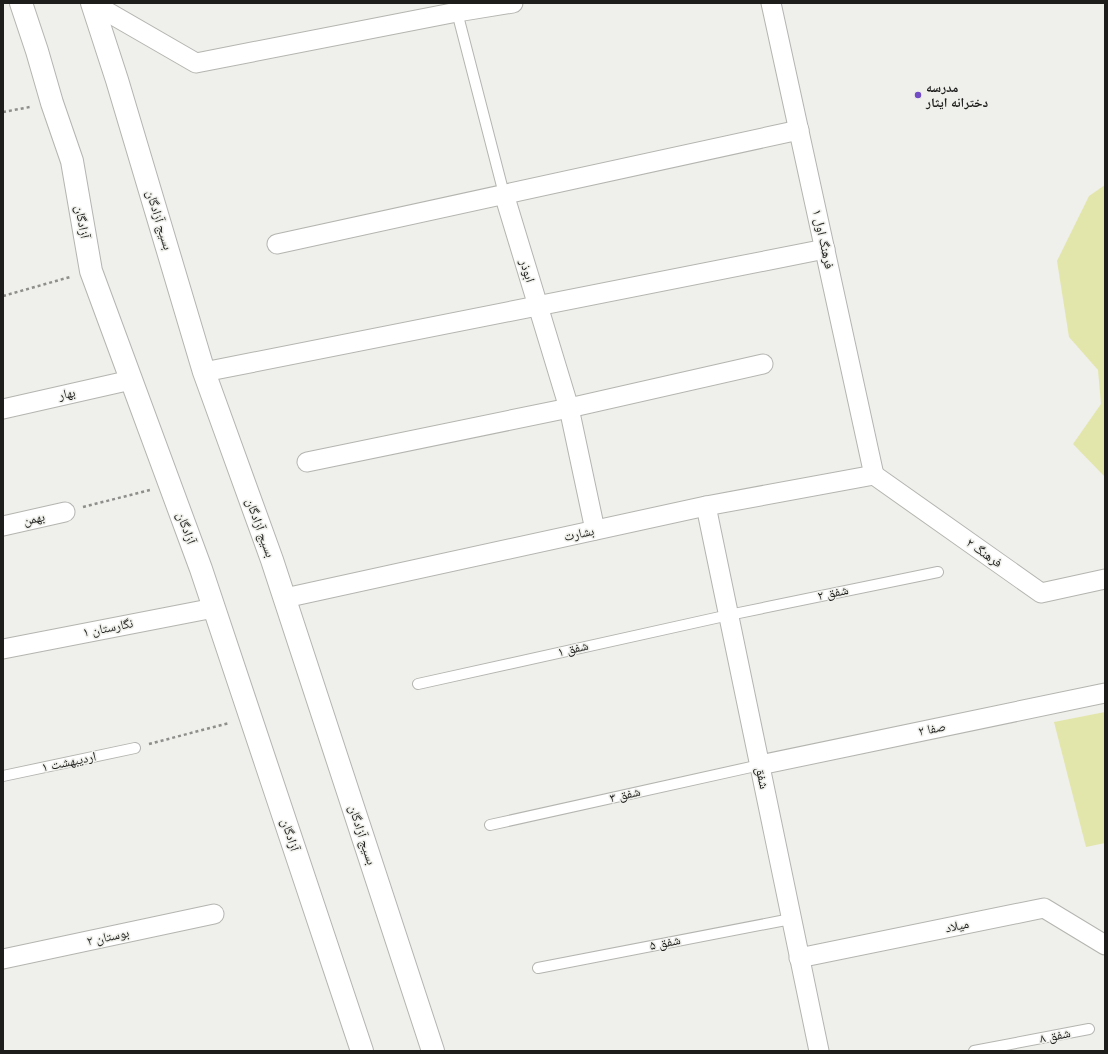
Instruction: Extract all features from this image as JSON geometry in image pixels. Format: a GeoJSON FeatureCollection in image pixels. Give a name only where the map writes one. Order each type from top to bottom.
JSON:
{"type":"FeatureCollection","features":[{"type":"Feature","properties":{"kind":"street","name":"آزادگان"},"geometry":{"type":"LineString","coordinates":[[21,3],[52,103],[72,161],[91,271],[201,569],[362,1051]]}},
{"type":"Feature","properties":{"kind":"street"},"geometry":{"type":"LineString","coordinates":[[92,3],[196,63],[458,12],[513,3]]}},
{"type":"Feature","properties":{"kind":"street","name":"بسیج آزادگان"},"geometry":{"type":"LineString","coordinates":[[92,3],[117,80],[204,372],[285,598],[433,1051]]}},
{"type":"Feature","properties":{"kind":"street","name":"فرهنگ اول ۱"},"geometry":{"type":"LineString","coordinates":[[771,3],[874,475]]}},
{"type":"Feature","properties":{"kind":"street"},"geometry":{"type":"LineString","coordinates":[[277,244],[799,130]]}},
{"type":"Feature","properties":{"kind":"street","name":"ابوذر"},"geometry":{"type":"LineString","coordinates":[[504,194],[569,408],[595,530]]}},
{"type":"Feature","properties":{"kind":"street"},"geometry":{"type":"LineString","coordinates":[[204,372],[825,249]]}},
{"type":"Feature","properties":{"kind":"street"},"geometry":{"type":"LineString","coordinates":[[307,462],[569,408],[764,364]]}},
{"type":"Feature","properties":{"kind":"street","name":"بهار"},"geometry":{"type":"LineString","coordinates":[[3,409],[131,380]]}},
{"type":"Feature","properties":{"kind":"street","name":"بشارت"},"geometry":{"type":"LineString","coordinates":[[285,598],[706,506],[874,475]]}},
{"type":"Feature","properties":{"kind":"street","name":"فرهنگ ۲"},"geometry":{"type":"LineString","coordinates":[[874,475],[1041,593],[1105,579]]}},
{"type":"Feature","properties":{"kind":"street","name":"شفق"},"geometry":{"type":"LineString","coordinates":[[706,506],[819,1051]]}},
{"type":"Feature","properties":{"kind":"street","name":"بهمن"},"geometry":{"type":"LineString","coordinates":[[3,526],[65,512]]}},
{"type":"Feature","properties":{"kind":"street","name":"نگارستان ۱"},"geometry":{"type":"LineString","coordinates":[[3,649],[214,608]]}},
{"type":"Feature","properties":{"kind":"street","name":"صفا ۲"},"geometry":{"type":"LineString","coordinates":[[760,765],[1105,693]]}},
{"type":"Feature","properties":{"kind":"street","name":"میلاد"},"geometry":{"type":"LineString","coordinates":[[799,958],[1044,908],[1105,944]]}},
{"type":"Feature","properties":{"kind":"street","name":"بوستان ۲"},"geometry":{"type":"LineString","coordinates":[[3,959],[214,914]]}},
{"type":"Feature","properties":{"kind":"lane","name":"ابوذر"},"geometry":{"type":"LineString","coordinates":[[458,12],[504,194]]}},
{"type":"Feature","properties":{"kind":"lane","name":"شفق ۲"},"geometry":{"type":"LineString","coordinates":[[728,615],[938,572]]}},
{"type":"Feature","properties":{"kind":"lane","name":"شفق ۱"},"geometry":{"type":"LineString","coordinates":[[418,684],[728,615]]}},
{"type":"Feature","properties":{"kind":"lane","name":"اردیبهشت ۱"},"geometry":{"type":"LineString","coordinates":[[3,776],[135,748]]}},
{"type":"Feature","properties":{"kind":"lane","name":"شفق ۳"},"geometry":{"type":"LineString","coordinates":[[490,825],[760,765]]}},
{"type":"Feature","properties":{"kind":"lane","name":"شفق ۵"},"geometry":{"type":"LineString","coordinates":[[538,968],[791,918]]}},
{"type":"Feature","properties":{"kind":"lane","name":"شفق ۸"},"geometry":{"type":"LineString","coordinates":[[974,1051],[1089,1029]]}},
{"type":"Feature","properties":{"kind":"path"},"geometry":{"type":"LineString","coordinates":[[3,112],[52,103]]}},
{"type":"Feature","properties":{"kind":"path"},"geometry":{"type":"LineString","coordinates":[[3,296],[91,271]]}},
{"type":"Feature","properties":{"kind":"path"},"geometry":{"type":"LineString","coordinates":[[65,512],[170,484]]}},
{"type":"Feature","properties":{"kind":"path"},"geometry":{"type":"LineString","coordinates":[[135,748],[250,717]]}},
{"type":"Feature","properties":{"kind":"green space"},"geometry":{"type":"Polygon","coordinates":[[[1105,185],[1105,477],[1073,444],[1101,404],[1098,370],[1069,337],[1057,261],[1089,196],[1105,185]]]}},
{"type":"Feature","properties":{"kind":"green space"},"geometry":{"type":"Polygon","coordinates":[[[1105,712],[1105,843],[1086,847],[1054,722],[1105,712]]]}},
{"type":"Feature","properties":{"kind":"place","name":"مدرسه دخترانه ایثار"},"geometry":{"type":"Point","coordinates":[918,95]}}]}
